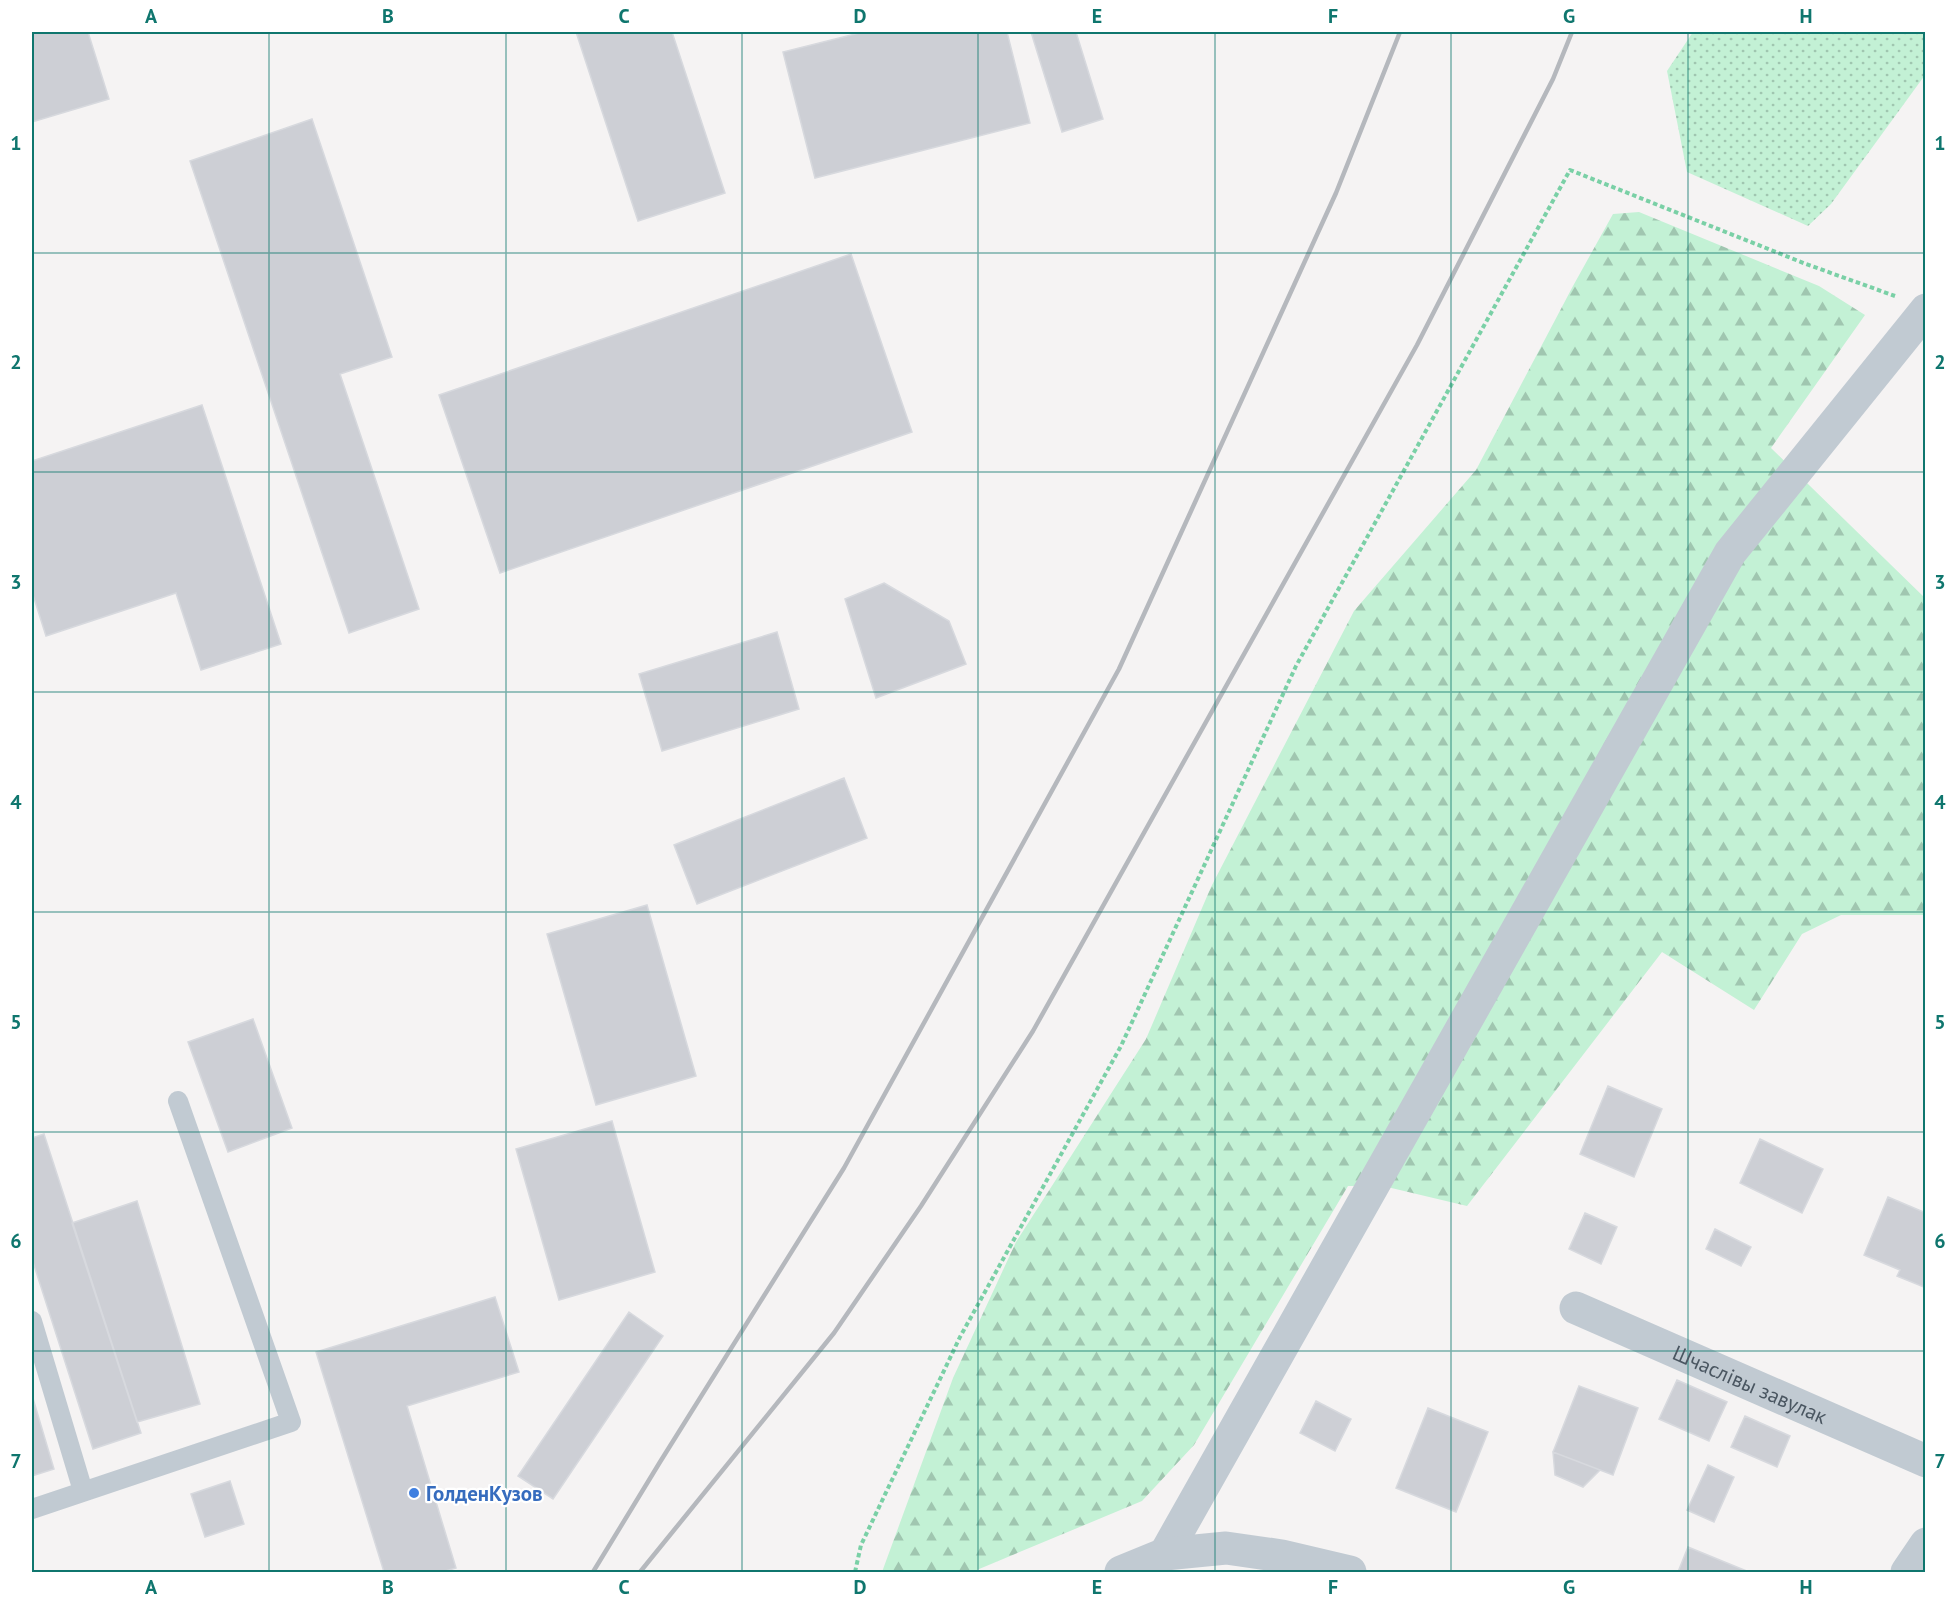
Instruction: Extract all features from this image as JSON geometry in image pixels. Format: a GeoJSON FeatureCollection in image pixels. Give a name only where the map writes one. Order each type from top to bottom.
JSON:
{"type":"FeatureCollection","features":[{"type":"Feature","properties":{"kind":"street"},"geometry":{"type":"LineString","coordinates":[[1165,1554],[1730,553],[1915,305]]}},
{"type":"Feature","properties":{"kind":"street","name":"Шчаслівы завулак"},"geometry":{"type":"LineString","coordinates":[[1576,1308],[1926,1461]]}},
{"type":"Feature","properties":{"kind":"street"},"geometry":{"type":"LineString","coordinates":[[1907,1572],[1926,1544]]}},
{"type":"Feature","properties":{"kind":"street"},"geometry":{"type":"LineString","coordinates":[[1120,1572],[1165,1554],[1226,1548],[1282,1557],[1350,1572]]}},
{"type":"Feature","properties":{"kind":"lane"},"geometry":{"type":"LineString","coordinates":[[32,1509],[291,1422],[178,1101]]}},
{"type":"Feature","properties":{"kind":"lane"},"geometry":{"type":"LineString","coordinates":[[32,1321],[83,1491]]}},
{"type":"Feature","properties":{"kind":"path"},"geometry":{"type":"LineString","coordinates":[[855,1572],[861,1545],[960,1337],[1121,1046],[1296,666],[1570,170],[1915,305]]}},
{"type":"Feature","properties":{"kind":"green space"},"geometry":{"type":"Polygon","coordinates":[[[1693,32],[1925,32],[1925,75],[1831,204],[1808,226],[1687,172],[1667,71],[1693,32]]]}},
{"type":"Feature","properties":{"kind":"green space"},"geometry":{"type":"Polygon","coordinates":[[[1639,212],[1819,286],[1865,315],[1771,448],[1925,598],[1925,915],[1841,915],[1802,934],[1754,1010],[1662,952],[1467,1206],[1383,1186],[1348,1186],[1194,1445],[1142,1501],[972,1572],[882,1572],[953,1378],[1016,1242],[1146,1039],[1211,887],[1354,611],[1476,470],[1613,214],[1639,212]]]}},
{"type":"Feature","properties":{"kind":"building"},"geometry":{"type":"Polygon","coordinates":[[[32,32],[88,32],[109,99],[32,122],[32,32]]]}},
{"type":"Feature","properties":{"kind":"building"},"geometry":{"type":"Polygon","coordinates":[[[576,32],[672,32],[725,193],[638,221],[576,32]]]}},
{"type":"Feature","properties":{"kind":"building"},"geometry":{"type":"Polygon","coordinates":[[[863,32],[1007,32],[1030,123],[815,178],[783,52],[863,32]]]}},
{"type":"Feature","properties":{"kind":"building"},"geometry":{"type":"Polygon","coordinates":[[[1031,32],[1076,32],[1103,119],[1062,132],[1031,32]]]}},
{"type":"Feature","properties":{"kind":"building"},"geometry":{"type":"Polygon","coordinates":[[[312,119],[392,357],[340,374],[419,609],[349,633],[190,161],[312,119]]]}},
{"type":"Feature","properties":{"kind":"building"},"geometry":{"type":"Polygon","coordinates":[[[851,254],[912,432],[500,573],[439,395],[851,254]]]}},
{"type":"Feature","properties":{"kind":"building"},"geometry":{"type":"Polygon","coordinates":[[[202,405],[281,644],[201,670],[176,593],[46,636],[32,592],[32,461],[202,405]]]}},
{"type":"Feature","properties":{"kind":"building"},"geometry":{"type":"Polygon","coordinates":[[[884,583],[949,621],[966,664],[876,698],[845,599],[884,583]]]}},
{"type":"Feature","properties":{"kind":"building"},"geometry":{"type":"Polygon","coordinates":[[[777,632],[799,709],[662,751],[639,674],[777,632]]]}},
{"type":"Feature","properties":{"kind":"building"},"geometry":{"type":"Polygon","coordinates":[[[844,778],[867,838],[697,904],[674,845],[844,778]]]}},
{"type":"Feature","properties":{"kind":"building"},"geometry":{"type":"Polygon","coordinates":[[[647,905],[696,1076],[596,1105],[547,934],[647,905]]]}},
{"type":"Feature","properties":{"kind":"building"},"geometry":{"type":"Polygon","coordinates":[[[253,1019],[292,1128],[228,1152],[188,1042],[253,1019]]]}},
{"type":"Feature","properties":{"kind":"building"},"geometry":{"type":"Polygon","coordinates":[[[1608,1086],[1662,1109],[1634,1177],[1580,1154],[1608,1086]]]}},
{"type":"Feature","properties":{"kind":"building"},"geometry":{"type":"Polygon","coordinates":[[[612,1121],[655,1272],[559,1300],[516,1149],[612,1121]]]}},
{"type":"Feature","properties":{"kind":"building"},"geometry":{"type":"Polygon","coordinates":[[[44,1134],[141,1433],[93,1449],[32,1259],[32,1138],[44,1134]]]}},
{"type":"Feature","properties":{"kind":"building"},"geometry":{"type":"Polygon","coordinates":[[[1760,1139],[1823,1169],[1802,1213],[1740,1183],[1760,1139]]]}},
{"type":"Feature","properties":{"kind":"building"},"geometry":{"type":"Polygon","coordinates":[[[1888,1197],[1926,1213],[1926,1288],[1897,1276],[1900,1270],[1864,1255],[1888,1197]]]}},
{"type":"Feature","properties":{"kind":"building"},"geometry":{"type":"Polygon","coordinates":[[[137,1201],[200,1404],[137,1422],[72,1223],[137,1201]]]}},
{"type":"Feature","properties":{"kind":"building"},"geometry":{"type":"Polygon","coordinates":[[[1585,1213],[1617,1227],[1601,1264],[1569,1249],[1585,1213]]]}},
{"type":"Feature","properties":{"kind":"building"},"geometry":{"type":"Polygon","coordinates":[[[1715,1229],[1751,1247],[1741,1266],[1706,1249],[1715,1229]]]}},
{"type":"Feature","properties":{"kind":"building"},"geometry":{"type":"Polygon","coordinates":[[[495,1297],[519,1372],[407,1406],[456,1568],[442,1572],[384,1572],[316,1352],[495,1297]]]}},
{"type":"Feature","properties":{"kind":"building"},"geometry":{"type":"Polygon","coordinates":[[[629,1312],[663,1336],[553,1499],[518,1476],[629,1312]]]}},
{"type":"Feature","properties":{"kind":"building"},"geometry":{"type":"Polygon","coordinates":[[[1677,1380],[1727,1402],[1709,1441],[1659,1419],[1677,1380]]]}},
{"type":"Feature","properties":{"kind":"building"},"geometry":{"type":"Polygon","coordinates":[[[1579,1386],[1638,1408],[1613,1475],[1553,1452],[1579,1386]]]}},
{"type":"Feature","properties":{"kind":"building"},"geometry":{"type":"Polygon","coordinates":[[[32,1395],[54,1469],[32,1476],[32,1395]]]}},
{"type":"Feature","properties":{"kind":"building"},"geometry":{"type":"Polygon","coordinates":[[[1316,1401],[1351,1419],[1335,1451],[1300,1433],[1316,1401]]]}},
{"type":"Feature","properties":{"kind":"building"},"geometry":{"type":"Polygon","coordinates":[[[1428,1408],[1488,1432],[1456,1512],[1396,1488],[1428,1408]]]}},
{"type":"Feature","properties":{"kind":"building"},"geometry":{"type":"Polygon","coordinates":[[[1745,1416],[1790,1436],[1777,1467],[1731,1447],[1745,1416]]]}},
{"type":"Feature","properties":{"kind":"building"},"geometry":{"type":"Polygon","coordinates":[[[1553,1452],[1600,1470],[1583,1487],[1555,1475],[1553,1452]]]}},
{"type":"Feature","properties":{"kind":"building"},"geometry":{"type":"Polygon","coordinates":[[[1708,1465],[1734,1477],[1714,1522],[1687,1510],[1708,1465]]]}},
{"type":"Feature","properties":{"kind":"building"},"geometry":{"type":"Polygon","coordinates":[[[230,1481],[244,1524],[205,1537],[191,1494],[230,1481]]]}},
{"type":"Feature","properties":{"kind":"building"},"geometry":{"type":"Polygon","coordinates":[[[1688,1547],[1749,1572],[1678,1572],[1688,1547]]]}},
{"type":"Feature","properties":{"kind":"railway"},"geometry":{"type":"LineString","coordinates":[[593,1572],[844,1168],[1119,669],[1336,193],[1400,32]]}},
{"type":"Feature","properties":{"kind":"railway"},"geometry":{"type":"LineString","coordinates":[[640,1572],[834,1333],[921,1206],[1033,1031],[1417,345],[1553,79],[1572,32]]}},
{"type":"Feature","properties":{"kind":"place","name":"ГолденКузов"},"geometry":{"type":"Point","coordinates":[414,1493]}}]}
